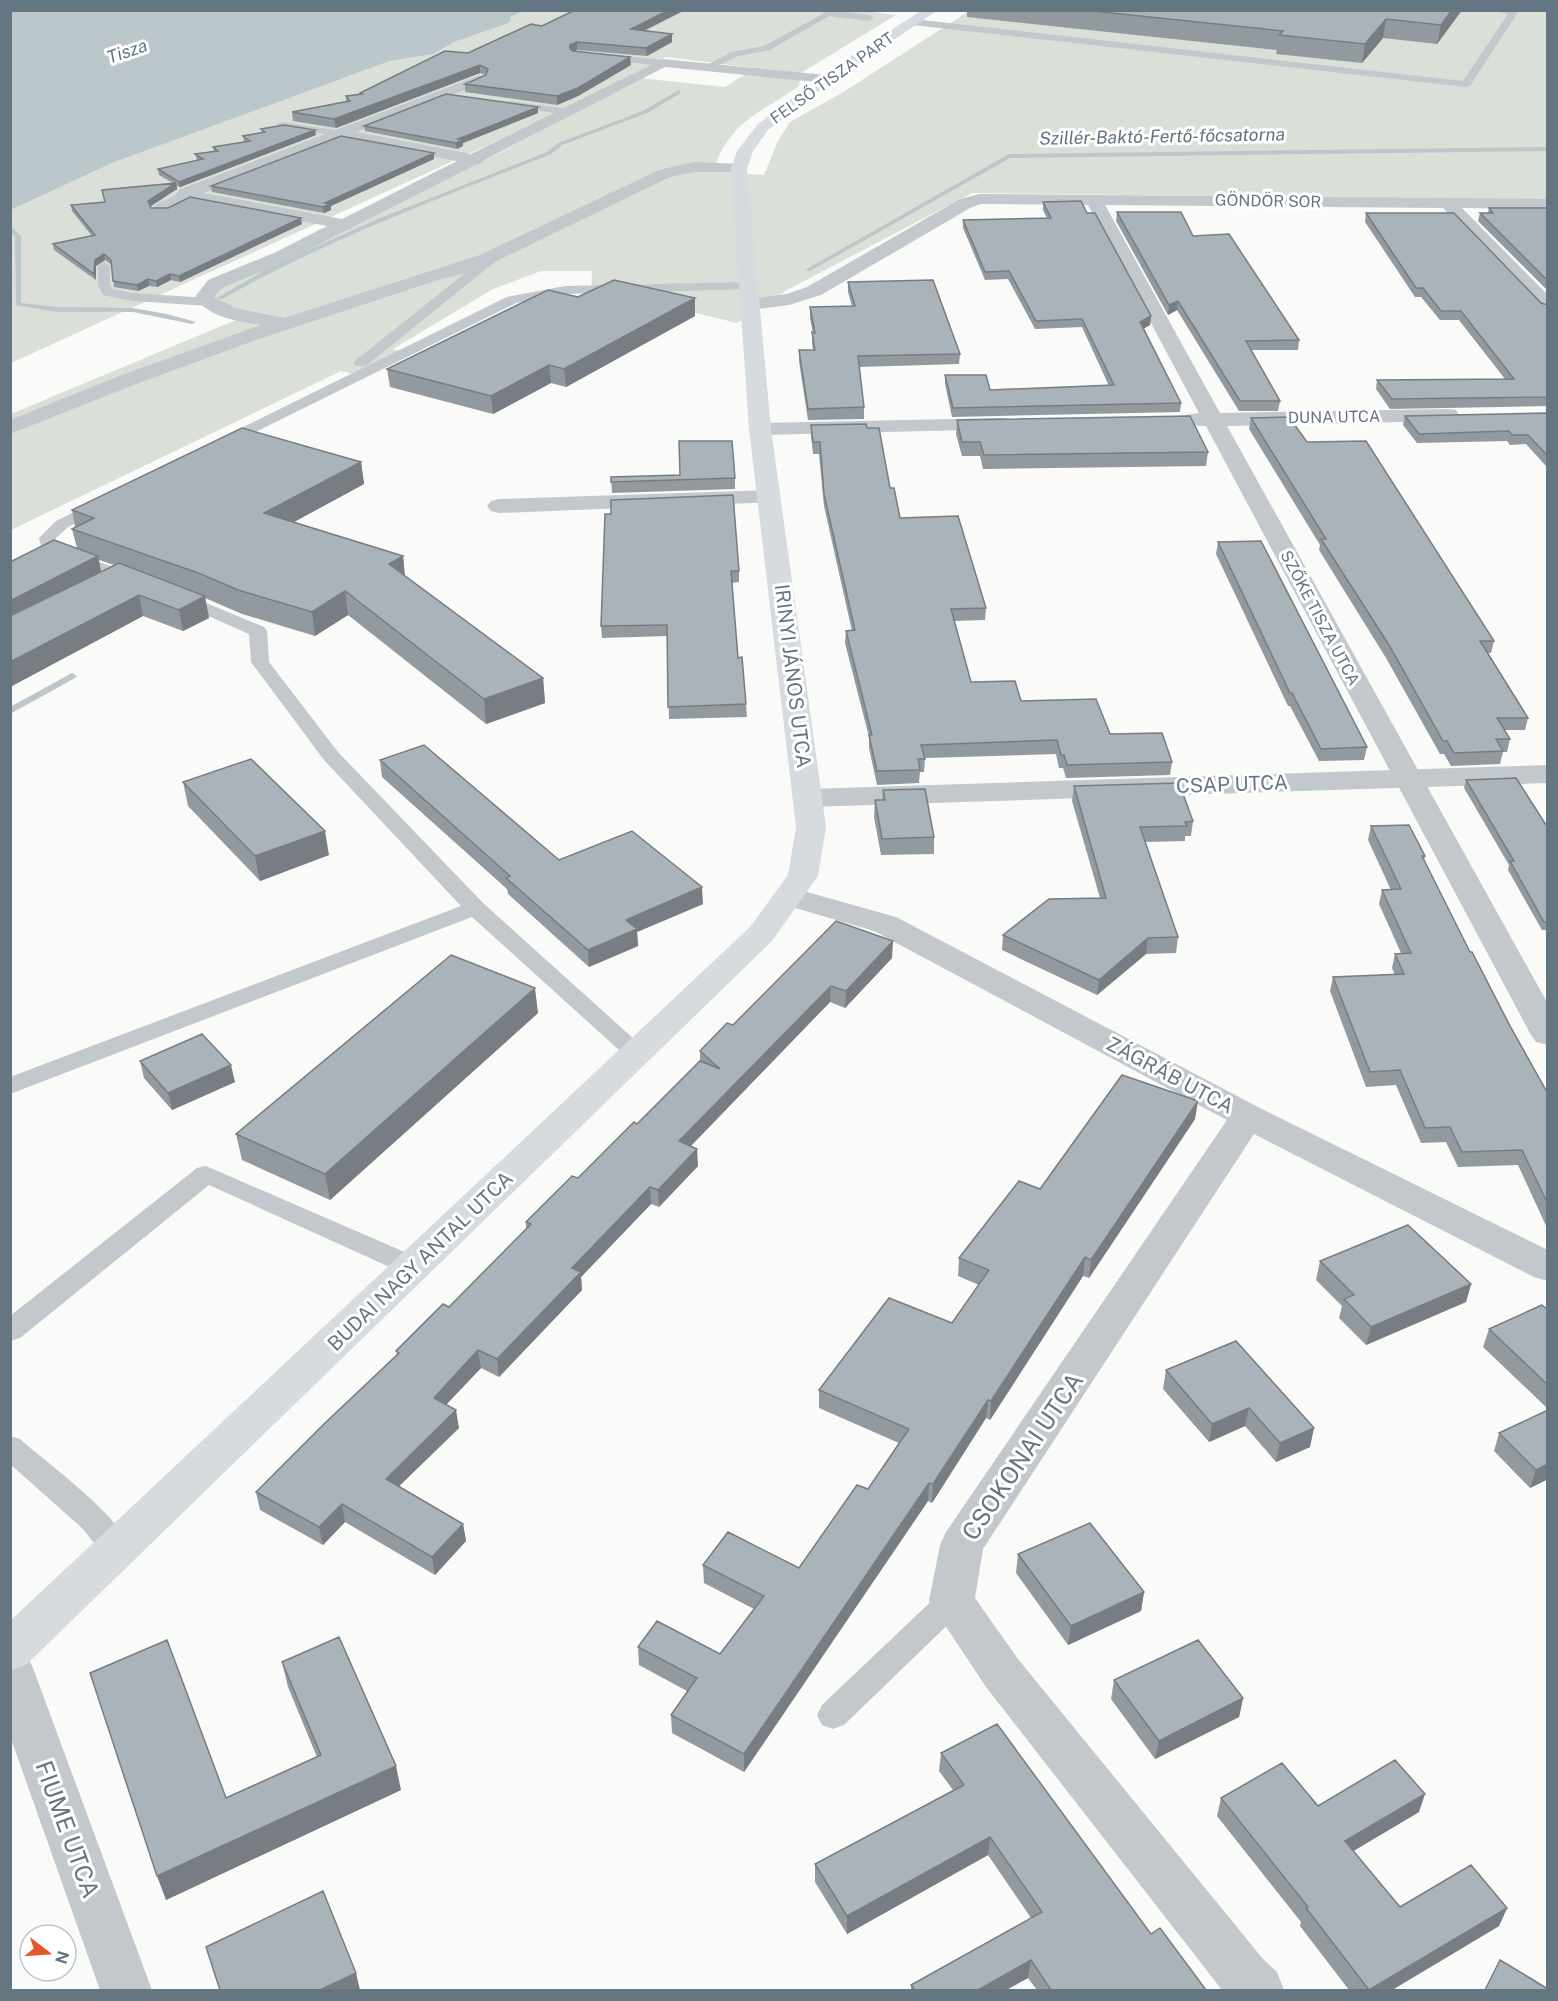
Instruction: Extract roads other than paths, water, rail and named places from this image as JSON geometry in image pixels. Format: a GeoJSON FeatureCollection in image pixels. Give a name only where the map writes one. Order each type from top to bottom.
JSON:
{"type":"FeatureCollection","features":[{"type":"Feature","properties":{"kind":"main road","name":"FELSŐ TISZA PART"},"geometry":{"type":"LineString","coordinates":[[748,296],[739,169],[745,151],[763,127],[826,79],[932,10]]}},
{"type":"Feature","properties":{"kind":"main road","name":"IRINYI JÁNOS UTCA"},"geometry":{"type":"LineString","coordinates":[[748,296],[760,429],[812,826],[807,856]]}},
{"type":"Feature","properties":{"kind":"main road","name":"BUDAI NAGY ANTAL UTCA"},"geometry":{"type":"LineString","coordinates":[[10,1651],[761,934],[803,876],[807,856]]}},
{"type":"Feature","properties":{"kind":"street"},"geometry":{"type":"LineString","coordinates":[[281,323],[221,309],[204,297],[215,284],[280,258],[342,224],[476,160],[663,63],[826,79]]}},
{"type":"Feature","properties":{"kind":"street"},"geometry":{"type":"LineString","coordinates":[[160,209],[182,200],[185,194],[480,79]]}},
{"type":"Feature","properties":{"kind":"street"},"geometry":{"type":"LineString","coordinates":[[342,134],[476,160]]}},
{"type":"Feature","properties":{"kind":"street"},"geometry":{"type":"LineString","coordinates":[[427,287],[664,173],[694,167],[739,169]]}},
{"type":"Feature","properties":{"kind":"street"},"geometry":{"type":"LineString","coordinates":[[163,190],[342,224]]}},
{"type":"Feature","properties":{"kind":"street","name":"GÖNDÖR SOR"},"geometry":{"type":"LineString","coordinates":[[748,296],[789,299],[814,291],[966,203],[989,198],[1548,204]]}},
{"type":"Feature","properties":{"kind":"street","name":"SZŐKE TISZA UTCA"},"geometry":{"type":"LineString","coordinates":[[1094,200],[1548,1035]]}},
{"type":"Feature","properties":{"kind":"street"},"geometry":{"type":"LineString","coordinates":[[1447,203],[1548,306]]}},
{"type":"Feature","properties":{"kind":"street"},"geometry":{"type":"LineString","coordinates":[[10,428],[93,391],[149,373],[281,323],[493,257]]}},
{"type":"Feature","properties":{"kind":"street"},"geometry":{"type":"LineString","coordinates":[[18,404],[93,391]]}},
{"type":"Feature","properties":{"kind":"street","name":"DUNA UTCA"},"geometry":{"type":"LineString","coordinates":[[1178,420],[1464,415]]}},
{"type":"Feature","properties":{"kind":"street"},"geometry":{"type":"LineString","coordinates":[[760,429],[1023,424]]}},
{"type":"Feature","properties":{"kind":"street"},"geometry":{"type":"LineString","coordinates":[[499,506],[769,497]]}},
{"type":"Feature","properties":{"kind":"street","name":"CSAP UTCA"},"geometry":{"type":"LineString","coordinates":[[808,798],[1548,774]]}},
{"type":"Feature","properties":{"kind":"street","name":"ZÁGRÁB UTCA"},"geometry":{"type":"LineString","coordinates":[[789,896],[885,924],[1248,1116],[1548,1267]]}},
{"type":"Feature","properties":{"kind":"street","name":"CSOKONAI UTCA"},"geometry":{"type":"LineString","coordinates":[[952,1601],[962,1545],[1248,1116]]}},
{"type":"Feature","properties":{"kind":"street"},"geometry":{"type":"LineString","coordinates":[[952,1601],[1002,1673],[1244,1977],[1258,1990]]}},
{"type":"Feature","properties":{"kind":"street","name":"FIUME UTCA"},"geometry":{"type":"LineString","coordinates":[[10,1668],[126,1990]]}},
{"type":"Feature","properties":{"kind":"lane"},"geometry":{"type":"LineString","coordinates":[[913,22],[1466,84],[1514,12],[1495,10]]}},
{"type":"Feature","properties":{"kind":"lane"},"geometry":{"type":"LineString","coordinates":[[708,67],[735,54],[767,48],[828,13],[869,18]]}},
{"type":"Feature","properties":{"kind":"lane"},"geometry":{"type":"LineString","coordinates":[[974,29],[989,20]]}},
{"type":"Feature","properties":{"kind":"lane"},"geometry":{"type":"LineString","coordinates":[[588,56],[663,63]]}},
{"type":"Feature","properties":{"kind":"lane"},"geometry":{"type":"LineString","coordinates":[[442,94],[465,98]]}},
{"type":"Feature","properties":{"kind":"lane"},"geometry":{"type":"LineString","coordinates":[[500,102],[570,112]]}},
{"type":"Feature","properties":{"kind":"lane"},"geometry":{"type":"LineString","coordinates":[[281,125],[342,134]]}},
{"type":"Feature","properties":{"kind":"lane"},"geometry":{"type":"LineString","coordinates":[[333,386],[493,257]]}},
{"type":"Feature","properties":{"kind":"lane"},"geometry":{"type":"LineString","coordinates":[[104,266],[104,285],[108,292],[159,300],[208,302]]}},
{"type":"Feature","properties":{"kind":"lane"},"geometry":{"type":"LineString","coordinates":[[207,450],[333,386],[512,300],[565,290],[748,296]]}},
{"type":"Feature","properties":{"kind":"lane"},"geometry":{"type":"LineString","coordinates":[[114,498],[62,524],[47,538],[49,550],[160,590],[258,631],[260,662],[332,756],[475,908],[637,1054]]}},
{"type":"Feature","properties":{"kind":"lane"},"geometry":{"type":"LineString","coordinates":[[102,587],[122,576]]}},
{"type":"Feature","properties":{"kind":"lane"},"geometry":{"type":"LineString","coordinates":[[10,1086],[475,908]]}},
{"type":"Feature","properties":{"kind":"lane"},"geometry":{"type":"LineString","coordinates":[[10,1331],[206,1174],[414,1267]]}},
{"type":"Feature","properties":{"kind":"lane"},"geometry":{"type":"LineString","coordinates":[[10,1447],[92,1520],[117,1549]]}},
{"type":"Feature","properties":{"kind":"lane"},"geometry":{"type":"LineString","coordinates":[[833,1715],[952,1601]]}},
{"type":"Feature","properties":{"kind":"water","name":"Tisza"},"geometry":{"type":"Polygon","coordinates":[[[11,10],[524,11],[510,17],[511,21],[506,24],[454,42],[434,54],[390,61],[112,163],[11,210],[11,10]]]}},
{"type":"Feature","properties":{"kind":"waterway"},"geometry":{"type":"LineString","coordinates":[[220,298],[294,258],[380,220],[549,153],[560,144],[645,112],[679,92]]}},
{"type":"Feature","properties":{"kind":"waterway","name":"Szillér-Baktó-Fertő-főcsatorna"},"geometry":{"type":"LineString","coordinates":[[808,270],[1009,156],[1548,149]]}},
{"type":"Feature","properties":{"kind":"waterway"},"geometry":{"type":"LineString","coordinates":[[10,228],[18,236],[18,304],[44,309],[133,310],[192,322]]}},
{"type":"Feature","properties":{"kind":"waterway"},"geometry":{"type":"LineString","coordinates":[[10,711],[72,676]]}}]}
